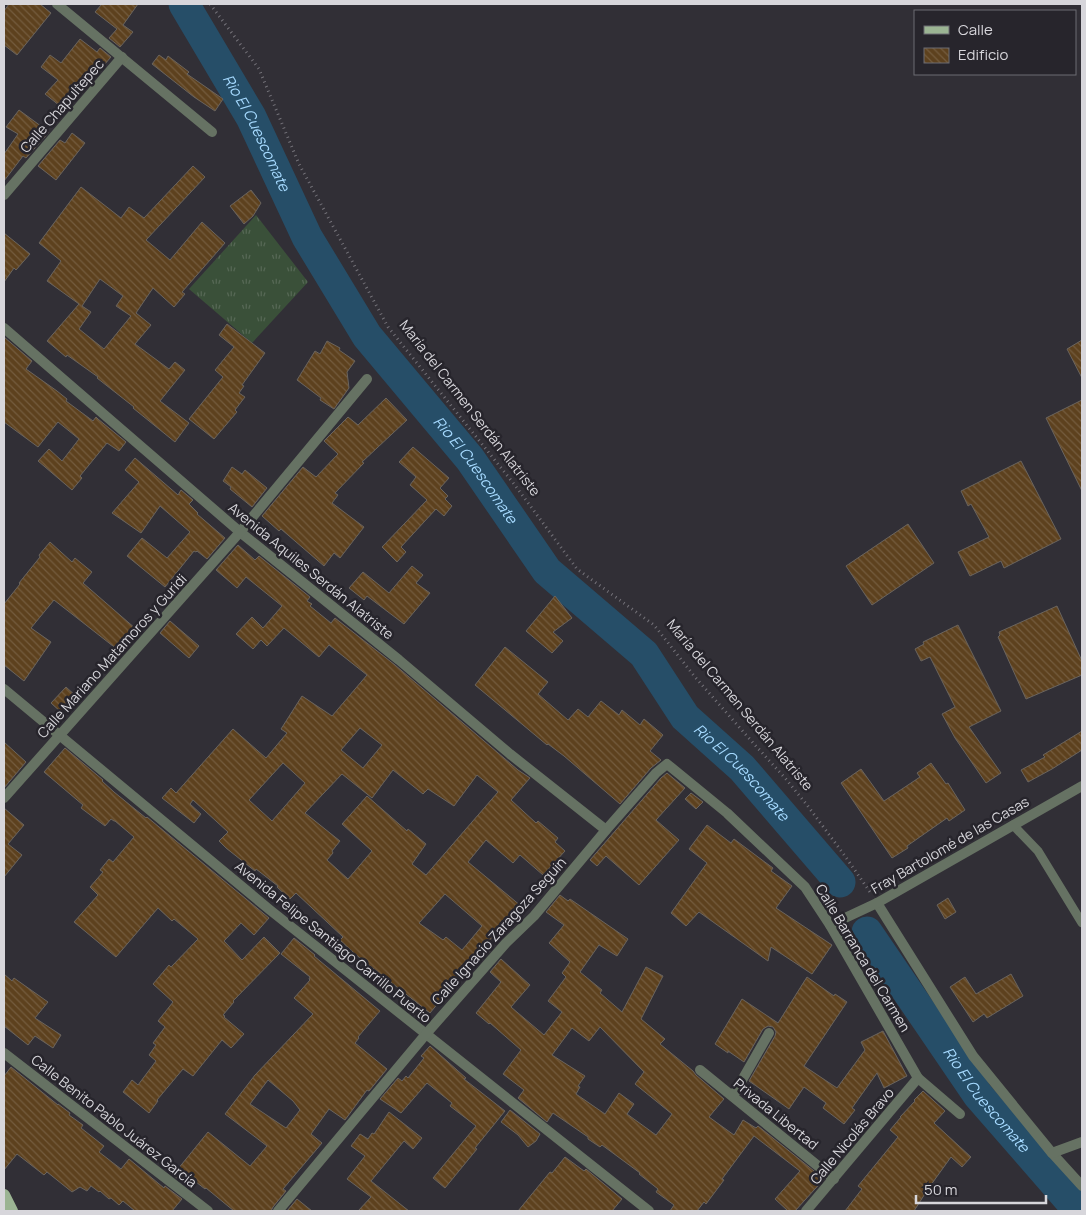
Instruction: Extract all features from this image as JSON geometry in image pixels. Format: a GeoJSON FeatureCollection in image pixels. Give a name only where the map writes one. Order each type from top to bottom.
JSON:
{"type":"FeatureCollection","features":[{"type":"Feature","properties":{"kind":"main road"},"geometry":{"type":"LineString","coordinates":[[4,1196],[12,1211]]}},
{"type":"Feature","properties":{"kind":"street"},"geometry":{"type":"LineString","coordinates":[[57,4],[212,132]]}},
{"type":"Feature","properties":{"kind":"street","name":"Calle Chapultepec"},"geometry":{"type":"LineString","coordinates":[[4,196],[122,57]]}},
{"type":"Feature","properties":{"kind":"street","name":"Avenida Aquiles Serdán Alatriste"},"geometry":{"type":"LineString","coordinates":[[4,328],[240,532],[510,754],[606,830]]}},
{"type":"Feature","properties":{"kind":"street","name":"Calle Mariano Matamoros y Guridi"},"geometry":{"type":"LineString","coordinates":[[4,798],[240,532],[367,379]]}},
{"type":"Feature","properties":{"kind":"street","name":"Avenida Felipe Santiago Carrillo Puerto"},"geometry":{"type":"LineString","coordinates":[[4,689],[270,910],[649,1211]]}},
{"type":"Feature","properties":{"kind":"street","name":"Calle Ignacio Zaragoza Seguin"},"geometry":{"type":"LineString","coordinates":[[278,1211],[426,1034],[506,943],[534,916],[656,773],[667,764]]}},
{"type":"Feature","properties":{"kind":"street","name":"Calle Barranca del Carmen"},"geometry":{"type":"LineString","coordinates":[[667,764],[727,813],[805,887],[835,923],[918,1078],[960,1114]]}},
{"type":"Feature","properties":{"kind":"street","name":"Fray Bartolomé de las Casas"},"geometry":{"type":"LineString","coordinates":[[835,923],[872,905],[1082,786]]}},
{"type":"Feature","properties":{"kind":"street"},"geometry":{"type":"LineString","coordinates":[[872,905],[973,1056],[1052,1153],[1082,1186]]}},
{"type":"Feature","properties":{"kind":"street"},"geometry":{"type":"LineString","coordinates":[[733,1096],[769,1033]]}},
{"type":"Feature","properties":{"kind":"street","name":"Calle Benito Pablo Juárez García"},"geometry":{"type":"LineString","coordinates":[[4,1053],[208,1211]]}},
{"type":"Feature","properties":{"kind":"street","name":"Privada Libertad"},"geometry":{"type":"LineString","coordinates":[[700,1070],[834,1179]]}},
{"type":"Feature","properties":{"kind":"street","name":"Calle Nicolás Bravo"},"geometry":{"type":"LineString","coordinates":[[806,1211],[918,1078]]}},
{"type":"Feature","properties":{"kind":"street"},"geometry":{"type":"LineString","coordinates":[[1052,1153],[1082,1142]]}},
{"type":"Feature","properties":{"kind":"lane"},"geometry":{"type":"LineString","coordinates":[[1013,825],[1038,851],[1082,923]]}},
{"type":"Feature","properties":{"kind":"path","name":"María del Carmen Serdán Alatriste"},"geometry":{"type":"LineString","coordinates":[[210,4],[259,69],[299,164],[388,327],[505,472],[577,570],[654,625],[754,745],[785,778],[845,856],[872,905]]}},
{"type":"Feature","properties":{"kind":"green space"},"geometry":{"type":"Polygon","coordinates":[[[256,215],[308,282],[252,343],[189,289],[256,215]]]}},
{"type":"Feature","properties":{"kind":"building"},"geometry":{"type":"Polygon","coordinates":[[[9,4],[40,4],[51,13],[17,55],[4,45],[4,11],[9,4]]]}},
{"type":"Feature","properties":{"kind":"building"},"geometry":{"type":"Polygon","coordinates":[[[102,4],[138,4],[123,25],[133,32],[120,47],[109,38],[117,29],[95,12],[102,4]]]}},
{"type":"Feature","properties":{"kind":"building"},"geometry":{"type":"Polygon","coordinates":[[[80,39],[97,52],[100,48],[111,57],[65,110],[45,94],[58,80],[41,67],[50,55],[61,63],[80,39]]]}},
{"type":"Feature","properties":{"kind":"building"},"geometry":{"type":"Polygon","coordinates":[[[159,55],[166,60],[168,56],[189,72],[187,74],[223,99],[215,111],[152,64],[159,55]]]}},
{"type":"Feature","properties":{"kind":"building"},"geometry":{"type":"Polygon","coordinates":[[[19,110],[49,132],[26,158],[23,156],[4,181],[4,154],[18,134],[6,127],[19,110]]]}},
{"type":"Feature","properties":{"kind":"building"},"geometry":{"type":"Polygon","coordinates":[[[72,133],[85,143],[56,180],[38,166],[60,140],[65,143],[72,133]]]}},
{"type":"Feature","properties":{"kind":"building"},"geometry":{"type":"Polygon","coordinates":[[[193,166],[205,177],[146,240],[170,260],[202,222],[225,243],[182,292],[185,294],[174,307],[153,288],[136,313],[151,325],[135,344],[169,369],[175,362],[185,370],[160,401],[189,423],[175,442],[98,377],[67,355],[66,357],[47,341],[79,304],[47,281],[61,261],[39,243],[81,187],[121,218],[129,207],[144,218],[193,166]],[[100,279],[82,306],[91,312],[79,329],[104,349],[131,316],[116,306],[123,296],[100,279]]]}},
{"type":"Feature","properties":{"kind":"building"},"geometry":{"type":"Polygon","coordinates":[[[251,190],[261,203],[253,216],[244,224],[230,206],[251,190]]]}},
{"type":"Feature","properties":{"kind":"building"},"geometry":{"type":"Polygon","coordinates":[[[4,233],[30,254],[16,270],[14,268],[4,282],[4,233]]]}},
{"type":"Feature","properties":{"kind":"building"},"geometry":{"type":"Polygon","coordinates":[[[227,324],[265,353],[242,385],[244,386],[239,393],[245,397],[235,410],[237,412],[214,439],[189,419],[223,377],[215,370],[234,347],[219,335],[227,324]]]}},
{"type":"Feature","properties":{"kind":"building"},"geometry":{"type":"Polygon","coordinates":[[[4,337],[32,361],[26,369],[57,391],[67,399],[66,401],[93,421],[96,417],[126,442],[119,451],[107,443],[80,476],[82,478],[72,490],[38,461],[49,449],[62,461],[79,439],[58,422],[38,447],[4,422],[4,337]]]}},
{"type":"Feature","properties":{"kind":"building"},"geometry":{"type":"Polygon","coordinates":[[[1082,340],[1082,378],[1067,349],[1082,340]]]}},
{"type":"Feature","properties":{"kind":"building"},"geometry":{"type":"Polygon","coordinates":[[[327,341],[340,348],[339,350],[355,361],[347,372],[349,388],[334,409],[320,400],[321,398],[297,380],[315,351],[320,354],[327,341]]]}},
{"type":"Feature","properties":{"kind":"building"},"geometry":{"type":"Polygon","coordinates":[[[386,398],[407,420],[362,462],[364,463],[335,493],[338,495],[332,503],[364,527],[340,558],[334,553],[324,566],[281,529],[279,531],[262,516],[303,467],[316,477],[338,454],[324,441],[348,417],[358,425],[386,398]]]}},
{"type":"Feature","properties":{"kind":"building"},"geometry":{"type":"Polygon","coordinates":[[[1082,400],[1082,491],[1046,418],[1082,400]]]}},
{"type":"Feature","properties":{"kind":"building"},"geometry":{"type":"Polygon","coordinates":[[[413,447],[449,478],[440,488],[448,496],[445,499],[452,506],[444,516],[436,509],[401,547],[406,552],[397,562],[382,547],[427,500],[410,485],[416,477],[399,462],[413,447]]]}},
{"type":"Feature","properties":{"kind":"building"},"geometry":{"type":"Polygon","coordinates":[[[135,458],[178,495],[181,490],[193,500],[189,504],[197,514],[225,538],[207,559],[197,551],[194,551],[165,587],[127,556],[142,538],[167,558],[190,532],[160,506],[141,533],[112,513],[139,482],[125,470],[135,458]]]}},
{"type":"Feature","properties":{"kind":"building"},"geometry":{"type":"Polygon","coordinates":[[[1021,461],[1061,539],[1004,568],[1001,561],[970,576],[958,552],[989,537],[971,504],[968,506],[961,491],[1021,461]]]}},
{"type":"Feature","properties":{"kind":"building"},"geometry":{"type":"Polygon","coordinates":[[[232,467],[242,474],[245,470],[267,488],[252,507],[223,481],[232,467]]]}},
{"type":"Feature","properties":{"kind":"building"},"geometry":{"type":"Polygon","coordinates":[[[908,524],[934,563],[872,605],[846,566],[908,524]]]}},
{"type":"Feature","properties":{"kind":"building"},"geometry":{"type":"Polygon","coordinates":[[[50,542],[72,562],[75,558],[92,572],[83,583],[136,629],[118,650],[54,600],[31,628],[51,642],[24,681],[4,665],[4,604],[50,542]]]}},
{"type":"Feature","properties":{"kind":"building"},"geometry":{"type":"Polygon","coordinates":[[[238,545],[255,560],[259,556],[310,597],[307,601],[312,604],[310,606],[331,623],[335,618],[395,665],[518,770],[530,778],[511,800],[536,823],[538,821],[558,838],[555,842],[565,851],[543,875],[520,855],[513,863],[486,840],[468,862],[521,906],[485,945],[491,950],[479,963],[474,959],[430,1013],[355,954],[340,940],[343,937],[296,893],[290,899],[278,886],[226,848],[219,841],[228,832],[193,800],[190,804],[201,814],[194,823],[162,798],[171,788],[176,793],[233,729],[266,758],[287,733],[281,729],[302,696],[332,716],[367,675],[329,645],[319,657],[284,628],[267,646],[261,640],[253,649],[236,634],[252,617],[263,628],[282,606],[246,577],[237,588],[216,570],[238,545]],[[360,728],[341,750],[363,768],[382,745],[360,728]],[[283,763],[249,800],[272,821],[305,783],[283,763]],[[393,770],[372,798],[342,774],[305,813],[340,841],[327,860],[348,879],[372,851],[342,824],[367,796],[407,831],[408,829],[426,844],[412,864],[426,875],[498,792],[477,775],[454,806],[428,789],[423,794],[393,770]],[[445,894],[419,923],[443,940],[446,937],[462,950],[482,926],[445,894]]]}},
{"type":"Feature","properties":{"kind":"building"},"geometry":{"type":"Polygon","coordinates":[[[412,566],[423,575],[416,583],[430,593],[404,624],[367,596],[364,600],[349,588],[363,572],[389,593],[412,566]]]}},
{"type":"Feature","properties":{"kind":"building"},"geometry":{"type":"Polygon","coordinates":[[[555,596],[572,618],[553,632],[563,641],[552,653],[526,631],[555,596]]]}},
{"type":"Feature","properties":{"kind":"building"},"geometry":{"type":"Polygon","coordinates":[[[1057,606],[1082,661],[1082,675],[1026,699],[998,637],[1000,635],[999,632],[1057,606]]]}},
{"type":"Feature","properties":{"kind":"building"},"geometry":{"type":"Polygon","coordinates":[[[170,621],[199,646],[189,658],[160,633],[170,621]]]}},
{"type":"Feature","properties":{"kind":"building"},"geometry":{"type":"Polygon","coordinates":[[[958,625],[1001,711],[969,727],[1001,773],[986,783],[955,738],[942,714],[955,707],[930,657],[921,661],[915,649],[924,644],[923,642],[958,625]]]}},
{"type":"Feature","properties":{"kind":"building"},"geometry":{"type":"Polygon","coordinates":[[[505,647],[548,682],[538,694],[568,720],[578,709],[588,717],[601,701],[619,715],[622,710],[640,725],[644,719],[663,735],[650,751],[661,760],[651,768],[620,804],[564,756],[547,745],[475,685],[505,647]]]}},
{"type":"Feature","properties":{"kind":"building"},"geometry":{"type":"Polygon","coordinates":[[[66,687],[77,697],[62,713],[51,703],[66,687]]]}},
{"type":"Feature","properties":{"kind":"building"},"geometry":{"type":"Polygon","coordinates":[[[1082,731],[1082,750],[1028,782],[1021,770],[1045,757],[1043,755],[1082,731]]]}},
{"type":"Feature","properties":{"kind":"building"},"geometry":{"type":"Polygon","coordinates":[[[4,742],[26,762],[4,788],[4,742]]]}},
{"type":"Feature","properties":{"kind":"building"},"geometry":{"type":"Polygon","coordinates":[[[65,748],[103,780],[114,792],[269,918],[254,935],[241,923],[224,941],[242,960],[264,937],[280,953],[233,1001],[223,1015],[244,1034],[231,1048],[222,1040],[193,1076],[183,1069],[157,1100],[149,1113],[123,1092],[132,1080],[138,1085],[156,1061],[149,1055],[156,1045],[153,1043],[165,1027],[158,1021],[173,1002],[153,984],[169,965],[171,967],[198,939],[174,919],[172,921],[158,908],[116,957],[74,922],[98,895],[90,887],[103,872],[100,870],[109,859],[113,862],[134,837],[111,819],[105,826],[81,808],[83,805],[44,772],[65,748]]]}},
{"type":"Feature","properties":{"kind":"building"},"geometry":{"type":"Polygon","coordinates":[[[931,763],[946,784],[948,783],[965,810],[949,821],[947,818],[892,858],[841,783],[861,769],[884,801],[920,777],[917,773],[931,763]]]}},
{"type":"Feature","properties":{"kind":"building"},"geometry":{"type":"Polygon","coordinates":[[[667,773],[685,788],[656,820],[679,840],[639,885],[606,856],[597,866],[590,860],[667,773]]]}},
{"type":"Feature","properties":{"kind":"building"},"geometry":{"type":"Polygon","coordinates":[[[691,793],[703,802],[696,809],[685,799],[691,793]]]}},
{"type":"Feature","properties":{"kind":"building"},"geometry":{"type":"Polygon","coordinates":[[[4,808],[24,825],[8,844],[22,855],[4,877],[4,808]]]}},
{"type":"Feature","properties":{"kind":"building"},"geometry":{"type":"Polygon","coordinates":[[[707,825],[731,843],[734,839],[773,868],[771,871],[792,886],[776,908],[832,945],[812,974],[771,947],[768,961],[699,912],[686,926],[671,913],[707,863],[689,849],[707,825]]]}},
{"type":"Feature","properties":{"kind":"building"},"geometry":{"type":"Polygon","coordinates":[[[560,895],[568,901],[570,899],[628,939],[617,956],[599,945],[580,972],[602,990],[600,993],[622,1012],[646,967],[663,976],[641,1019],[665,1039],[660,1044],[724,1099],[709,1117],[734,1135],[743,1120],[756,1128],[758,1126],[824,1179],[795,1211],[788,1211],[775,1199],[800,1171],[754,1136],[706,1204],[704,1202],[697,1211],[670,1211],[674,1205],[656,1192],[658,1189],[640,1173],[602,1145],[600,1147],[588,1139],[588,1137],[553,1113],[547,1122],[518,1098],[524,1090],[503,1074],[521,1050],[476,1013],[501,982],[490,972],[501,959],[530,985],[511,1007],[544,1035],[562,1012],[548,1001],[566,977],[562,973],[570,962],[549,943],[564,925],[546,912],[560,895]],[[600,1027],[589,1041],[572,1028],[552,1055],[585,1076],[578,1086],[580,1087],[576,1094],[605,1114],[619,1093],[634,1104],[627,1114],[656,1135],[672,1114],[635,1084],[644,1072],[600,1027]]]}},
{"type":"Feature","properties":{"kind":"building"},"geometry":{"type":"Polygon","coordinates":[[[948,898],[956,912],[945,919],[937,905],[948,898]]]}},
{"type":"Feature","properties":{"kind":"building"},"geometry":{"type":"Polygon","coordinates":[[[294,938],[380,1011],[355,1043],[387,1069],[369,1091],[367,1090],[345,1120],[329,1109],[311,1134],[322,1143],[283,1189],[286,1191],[271,1211],[234,1211],[196,1182],[191,1189],[173,1175],[208,1132],[250,1166],[267,1146],[225,1114],[255,1075],[313,1014],[294,998],[310,980],[310,977],[281,954],[294,938]],[[268,1080],[250,1104],[286,1128],[300,1110],[293,1101],[268,1080]]]}},
{"type":"Feature","properties":{"kind":"building"},"geometry":{"type":"Polygon","coordinates":[[[4,974],[12,981],[14,978],[48,1002],[35,1018],[61,1035],[53,1048],[35,1036],[28,1045],[4,1026],[4,974]]]}},
{"type":"Feature","properties":{"kind":"building"},"geometry":{"type":"Polygon","coordinates":[[[1011,974],[1023,996],[987,1018],[984,1014],[973,1022],[950,987],[965,977],[976,994],[1011,974]]]}},
{"type":"Feature","properties":{"kind":"building"},"geometry":{"type":"Polygon","coordinates":[[[807,977],[834,996],[835,994],[847,1002],[804,1066],[837,1088],[865,1050],[861,1042],[883,1031],[907,1076],[884,1088],[877,1073],[852,1108],[855,1110],[844,1124],[823,1108],[826,1103],[804,1087],[789,1109],[749,1081],[775,1036],[776,1032],[773,1027],[768,1026],[763,1029],[744,1062],[715,1044],[742,999],[778,1023],[807,977]]]}},
{"type":"Feature","properties":{"kind":"building"},"geometry":{"type":"Polygon","coordinates":[[[430,1046],[466,1078],[464,1079],[505,1111],[445,1188],[433,1178],[476,1126],[450,1106],[452,1103],[427,1083],[401,1113],[380,1099],[398,1078],[402,1081],[406,1076],[408,1078],[424,1058],[421,1056],[430,1046]]]}},
{"type":"Feature","properties":{"kind":"building"},"geometry":{"type":"Polygon","coordinates":[[[11,1067],[83,1125],[81,1128],[104,1146],[99,1152],[121,1169],[129,1159],[164,1188],[165,1186],[182,1199],[172,1211],[135,1211],[123,1201],[119,1205],[91,1186],[87,1191],[80,1187],[72,1192],[47,1172],[44,1175],[17,1154],[4,1170],[4,1076],[11,1067]]]}},
{"type":"Feature","properties":{"kind":"building"},"geometry":{"type":"Polygon","coordinates":[[[923,1091],[945,1111],[934,1123],[971,1157],[962,1167],[951,1157],[914,1211],[845,1211],[862,1189],[858,1186],[898,1137],[890,1130],[923,1091]]]}},
{"type":"Feature","properties":{"kind":"building"},"geometry":{"type":"Polygon","coordinates":[[[510,1110],[540,1134],[536,1141],[528,1147],[518,1135],[501,1122],[510,1110]]]}},
{"type":"Feature","properties":{"kind":"building"},"geometry":{"type":"Polygon","coordinates":[[[389,1112],[422,1138],[413,1149],[404,1141],[371,1181],[409,1211],[358,1211],[371,1197],[347,1179],[365,1156],[351,1146],[360,1134],[368,1139],[372,1133],[374,1134],[389,1112]]]}},
{"type":"Feature","properties":{"kind":"building"},"geometry":{"type":"Polygon","coordinates":[[[565,1157],[584,1171],[586,1169],[622,1199],[612,1211],[518,1211],[550,1172],[552,1173],[565,1157]]]}},
{"type":"Feature","properties":{"kind":"building"},"geometry":{"type":"Polygon","coordinates":[[[297,1199],[312,1211],[287,1211],[297,1199]]]}},
{"type":"Feature","properties":{"kind":"waterway","name":"Rio El Cuescomate"},"geometry":{"type":"LineString","coordinates":[[184,4],[251,117],[307,237],[367,336],[470,459],[547,571],[644,654],[685,717],[742,768],[840,882]]}},
{"type":"Feature","properties":{"kind":"waterway","name":"Rio El Cuescomate"},"geometry":{"type":"LineString","coordinates":[[867,932],[978,1095],[1079,1211]]}}]}
